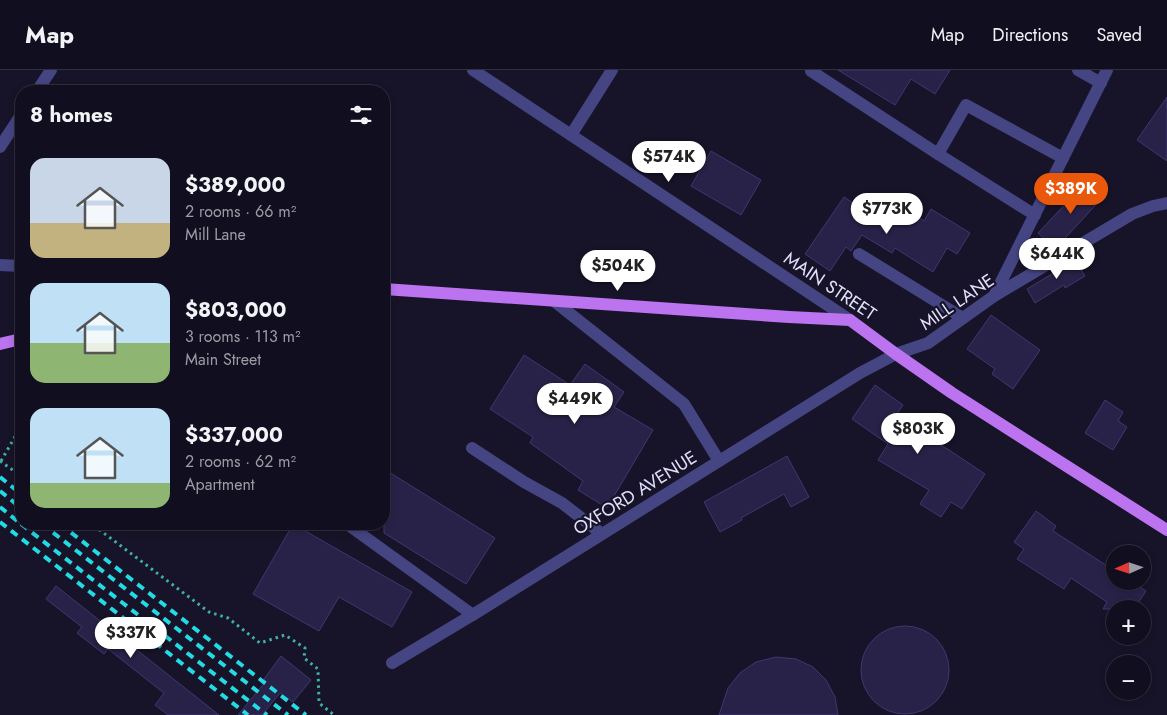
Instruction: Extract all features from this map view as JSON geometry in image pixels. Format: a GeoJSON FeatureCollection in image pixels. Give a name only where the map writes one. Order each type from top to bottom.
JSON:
{"type":"FeatureCollection","features":[{"type":"Feature","properties":{"kind":"main road"},"geometry":{"type":"LineString","coordinates":[[390,289],[850,320]]}},
{"type":"Feature","properties":{"kind":"main road","name":"MAIN STREET"},"geometry":{"type":"LineString","coordinates":[[850,320],[952,393],[1167,530]]}},
{"type":"Feature","properties":{"kind":"main road"},"geometry":{"type":"LineString","coordinates":[[0,344],[15,340]]}},
{"type":"Feature","properties":{"kind":"street"},"geometry":{"type":"LineString","coordinates":[[41,85],[51,70]]}},
{"type":"Feature","properties":{"kind":"street"},"geometry":{"type":"LineString","coordinates":[[572,135],[612,70]]}},
{"type":"Feature","properties":{"kind":"street"},"geometry":{"type":"LineString","coordinates":[[812,70],[811,72],[1035,215]]}},
{"type":"Feature","properties":{"kind":"street"},"geometry":{"type":"LineString","coordinates":[[1078,70],[1101,83]]}},
{"type":"Feature","properties":{"kind":"street"},"geometry":{"type":"LineString","coordinates":[[994,296],[1107,70]]}},
{"type":"Feature","properties":{"kind":"street","name":"MAIN STREET"},"geometry":{"type":"LineString","coordinates":[[480,72],[850,320]]}},
{"type":"Feature","properties":{"kind":"street"},"geometry":{"type":"LineString","coordinates":[[938,154],[966,105],[1063,158]]}},
{"type":"Feature","properties":{"kind":"street"},"geometry":{"type":"LineString","coordinates":[[0,147],[15,124]]}},
{"type":"Feature","properties":{"kind":"street","name":"MILL LANE"},"geometry":{"type":"LineString","coordinates":[[896,354],[923,346],[994,296],[1132,214],[1167,203]]}},
{"type":"Feature","properties":{"kind":"street"},"geometry":{"type":"LineString","coordinates":[[860,254],[962,318]]}},
{"type":"Feature","properties":{"kind":"street"},"geometry":{"type":"LineString","coordinates":[[0,265],[15,266]]}},
{"type":"Feature","properties":{"kind":"street"},"geometry":{"type":"LineString","coordinates":[[554,301],[684,404],[719,461]]}},
{"type":"Feature","properties":{"kind":"street","name":"OXFORD AVENUE"},"geometry":{"type":"LineString","coordinates":[[392,662],[860,373],[896,354]]}},
{"type":"Feature","properties":{"kind":"street"},"geometry":{"type":"LineString","coordinates":[[472,448],[562,504],[602,534]]}},
{"type":"Feature","properties":{"kind":"street"},"geometry":{"type":"LineString","coordinates":[[355,530],[472,614]]}},
{"type":"Feature","properties":{"kind":"path"},"geometry":{"type":"LineString","coordinates":[[15,437],[0,461],[15,472]]}},
{"type":"Feature","properties":{"kind":"path"},"geometry":{"type":"LineString","coordinates":[[100,530],[209,612],[228,618],[260,643],[285,635],[305,648],[304,658],[318,669],[320,703],[334,715]]}},
{"type":"Feature","properties":{"kind":"building"},"geometry":{"type":"Polygon","coordinates":[[[838,70],[950,70],[935,94],[911,79],[895,105],[838,70]]]}},
{"type":"Feature","properties":{"kind":"building"},"geometry":{"type":"Polygon","coordinates":[[[1167,97],[1167,161],[1137,140],[1167,97]]]}},
{"type":"Feature","properties":{"kind":"building"},"geometry":{"type":"Polygon","coordinates":[[[711,151],[761,180],[741,215],[691,186],[711,151]]]}},
{"type":"Feature","properties":{"kind":"building"},"geometry":{"type":"Polygon","coordinates":[[[1088,180],[1104,196],[1055,249],[1038,233],[1088,180]]]}},
{"type":"Feature","properties":{"kind":"building"},"geometry":{"type":"Polygon","coordinates":[[[844,197],[884,224],[896,204],[924,221],[931,209],[970,233],[957,254],[947,248],[933,272],[895,248],[892,253],[862,235],[851,251],[846,247],[830,271],[805,254],[844,197]]]}},
{"type":"Feature","properties":{"kind":"building"},"geometry":{"type":"Polygon","coordinates":[[[1074,258],[1085,276],[1065,288],[1064,285],[1035,303],[1027,289],[1074,258]]]}},
{"type":"Feature","properties":{"kind":"building"},"geometry":{"type":"Polygon","coordinates":[[[991,315],[1040,350],[1013,389],[992,374],[995,369],[967,349],[991,315]]]}},
{"type":"Feature","properties":{"kind":"building"},"geometry":{"type":"Polygon","coordinates":[[[524,355],[570,385],[585,364],[624,392],[614,407],[653,430],[607,508],[578,490],[583,481],[530,443],[533,437],[490,409],[524,355]]]}},
{"type":"Feature","properties":{"kind":"building"},"geometry":{"type":"Polygon","coordinates":[[[875,385],[903,405],[894,418],[949,450],[985,474],[962,509],[951,502],[941,517],[920,504],[929,490],[878,460],[888,444],[852,419],[875,385]]]}},
{"type":"Feature","properties":{"kind":"building"},"geometry":{"type":"Polygon","coordinates":[[[1105,400],[1123,412],[1118,421],[1127,427],[1113,450],[1085,433],[1105,400]]]}},
{"type":"Feature","properties":{"kind":"building"},"geometry":{"type":"Polygon","coordinates":[[[787,456],[809,497],[791,507],[784,494],[720,532],[704,502],[787,456]]]}},
{"type":"Feature","properties":{"kind":"building"},"geometry":{"type":"Polygon","coordinates":[[[390,473],[495,538],[466,584],[384,533],[384,530],[390,530],[390,473]]]}},
{"type":"Feature","properties":{"kind":"building"},"geometry":{"type":"Polygon","coordinates":[[[1036,511],[1056,526],[1053,531],[1106,565],[1106,590],[1146,591],[1140,600],[1106,601],[1071,578],[1064,589],[1017,559],[1024,549],[1014,542],[1036,511]]]}},
{"type":"Feature","properties":{"kind":"building"},"geometry":{"type":"Polygon","coordinates":[[[290,530],[304,530],[412,592],[392,627],[339,597],[319,631],[253,594],[290,530]]]}},
{"type":"Feature","properties":{"kind":"building"},"geometry":{"type":"Polygon","coordinates":[[[56,586],[219,715],[168,715],[155,705],[164,693],[108,649],[104,654],[77,633],[82,627],[46,599],[56,586]]]}},
{"type":"Feature","properties":{"kind":"building"},"geometry":{"type":"Polygon","coordinates":[[[896,626],[914,626],[930,633],[942,645],[949,661],[949,679],[942,695],[930,707],[914,714],[896,714],[880,707],[868,695],[861,679],[861,661],[868,645],[880,633],[896,626]]]}},
{"type":"Feature","properties":{"kind":"building"},"geometry":{"type":"Polygon","coordinates":[[[281,656],[311,680],[293,702],[280,693],[262,715],[238,715],[266,681],[264,679],[281,656]]]}},
{"type":"Feature","properties":{"kind":"building"},"geometry":{"type":"Polygon","coordinates":[[[776,657],[796,659],[813,667],[826,680],[835,697],[838,715],[719,715],[728,688],[740,673],[756,662],[776,657]]]}},
{"type":"Feature","properties":{"kind":"railway"},"geometry":{"type":"LineString","coordinates":[[0,477],[15,489]]}},
{"type":"Feature","properties":{"kind":"railway"},"geometry":{"type":"LineString","coordinates":[[0,491],[15,503]]}},
{"type":"Feature","properties":{"kind":"railway"},"geometry":{"type":"LineString","coordinates":[[0,507],[15,519]]}},
{"type":"Feature","properties":{"kind":"railway"},"geometry":{"type":"LineString","coordinates":[[0,522],[248,715]]}},
{"type":"Feature","properties":{"kind":"railway"},"geometry":{"type":"LineString","coordinates":[[29,530],[267,715]]}},
{"type":"Feature","properties":{"kind":"railway"},"geometry":{"type":"LineString","coordinates":[[50,530],[288,715]]}},
{"type":"Feature","properties":{"kind":"railway"},"geometry":{"type":"LineString","coordinates":[[68,530],[306,715]]}}]}
